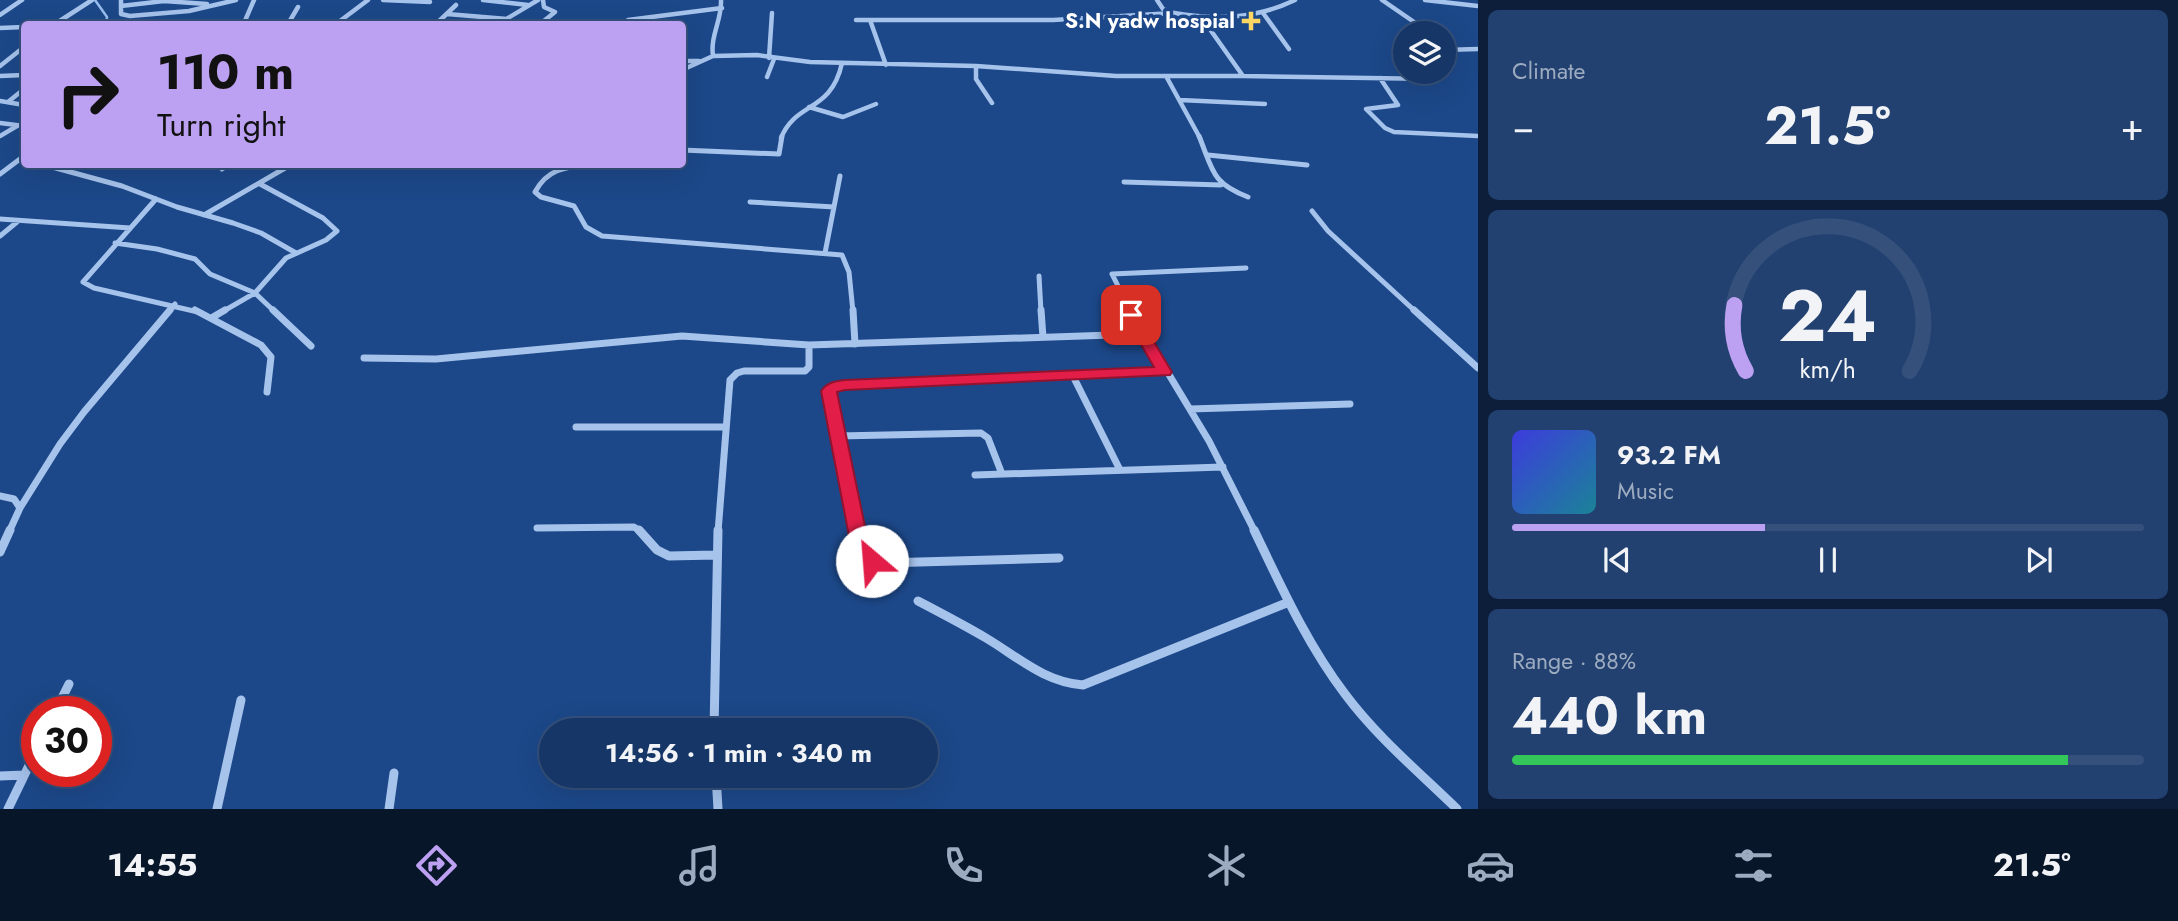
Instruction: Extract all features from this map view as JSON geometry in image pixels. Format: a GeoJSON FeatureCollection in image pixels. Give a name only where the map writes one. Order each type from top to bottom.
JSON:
{"type":"FeatureCollection","features":[{"type":"Feature","properties":{"kind":"street"},"geometry":{"type":"LineString","coordinates":[[0,15],[22,0]]}},
{"type":"Feature","properties":{"kind":"street"},"geometry":{"type":"LineString","coordinates":[[60,21],[91,0]]}},
{"type":"Feature","properties":{"kind":"street"},"geometry":{"type":"LineString","coordinates":[[217,4],[164,1],[121,3],[121,14],[130,16],[179,12],[217,4],[236,0]]}},
{"type":"Feature","properties":{"kind":"street"},"geometry":{"type":"LineString","coordinates":[[245,21],[254,0]]}},
{"type":"Feature","properties":{"kind":"street"},"geometry":{"type":"LineString","coordinates":[[340,21],[368,0]]}},
{"type":"Feature","properties":{"kind":"street"},"geometry":{"type":"LineString","coordinates":[[383,0],[430,2]]}},
{"type":"Feature","properties":{"kind":"street"},"geometry":{"type":"LineString","coordinates":[[483,0],[528,5]]}},
{"type":"Feature","properties":{"kind":"street"},"geometry":{"type":"LineString","coordinates":[[503,21],[540,0],[546,8],[555,12],[544,21]]}},
{"type":"Feature","properties":{"kind":"street"},"geometry":{"type":"LineString","coordinates":[[713,56],[713,37],[721,17],[721,0]]}},
{"type":"Feature","properties":{"kind":"street"},"geometry":{"type":"LineString","coordinates":[[1157,0],[1163,9],[1202,18],[1274,12],[1295,0]]}},
{"type":"Feature","properties":{"kind":"street"},"geometry":{"type":"LineString","coordinates":[[1382,0],[1413,21]]}},
{"type":"Feature","properties":{"kind":"street"},"geometry":{"type":"LineString","coordinates":[[1425,0],[1478,6]]}},
{"type":"Feature","properties":{"kind":"street"},"geometry":{"type":"LineString","coordinates":[[439,21],[456,5]]}},
{"type":"Feature","properties":{"kind":"street"},"geometry":{"type":"LineString","coordinates":[[290,21],[298,7]]}},
{"type":"Feature","properties":{"kind":"street"},"geometry":{"type":"LineString","coordinates":[[628,20],[722,8]]}},
{"type":"Feature","properties":{"kind":"street"},"geometry":{"type":"LineString","coordinates":[[767,77],[771,58],[772,13]]}},
{"type":"Feature","properties":{"kind":"street"},"geometry":{"type":"LineString","coordinates":[[856,20],[1051,18],[1088,21],[1174,13]]}},
{"type":"Feature","properties":{"kind":"street"},"geometry":{"type":"LineString","coordinates":[[1263,13],[1289,49]]}},
{"type":"Feature","properties":{"kind":"street"},"geometry":{"type":"LineString","coordinates":[[447,14],[507,19]]}},
{"type":"Feature","properties":{"kind":"street"},"geometry":{"type":"LineString","coordinates":[[1202,18],[1212,36],[1243,76]]}},
{"type":"Feature","properties":{"kind":"street"},"geometry":{"type":"LineString","coordinates":[[870,20],[886,65]]}},
{"type":"Feature","properties":{"kind":"street"},"geometry":{"type":"LineString","coordinates":[[0,28],[21,27]]}},
{"type":"Feature","properties":{"kind":"street"},"geometry":{"type":"LineString","coordinates":[[0,66],[21,49]]}},
{"type":"Feature","properties":{"kind":"street"},"geometry":{"type":"LineString","coordinates":[[1456,50],[1478,49]]}},
{"type":"Feature","properties":{"kind":"street"},"geometry":{"type":"LineString","coordinates":[[0,55],[14,55]]}},
{"type":"Feature","properties":{"kind":"street"},"geometry":{"type":"LineString","coordinates":[[686,68],[713,56],[757,55],[842,63],[976,66],[1166,76],[1393,78]]}},
{"type":"Feature","properties":{"kind":"street"},"geometry":{"type":"LineString","coordinates":[[686,61],[699,61]]}},
{"type":"Feature","properties":{"kind":"street"},"geometry":{"type":"LineString","coordinates":[[686,150],[777,155],[780,152],[779,137],[796,116],[836,86],[842,63]]}},
{"type":"Feature","properties":{"kind":"street"},"geometry":{"type":"LineString","coordinates":[[976,66],[976,79],[992,103]]}},
{"type":"Feature","properties":{"kind":"street"},"geometry":{"type":"LineString","coordinates":[[0,76],[21,75]]}},
{"type":"Feature","properties":{"kind":"street"},"geometry":{"type":"LineString","coordinates":[[1166,76],[1221,185]]}},
{"type":"Feature","properties":{"kind":"street"},"geometry":{"type":"LineString","coordinates":[[1380,78],[1398,105],[1366,108],[1385,128],[1399,132],[1478,136]]}},
{"type":"Feature","properties":{"kind":"street"},"geometry":{"type":"LineString","coordinates":[[8,103],[21,92]]}},
{"type":"Feature","properties":{"kind":"street"},"geometry":{"type":"LineString","coordinates":[[1180,100],[1265,104]]}},
{"type":"Feature","properties":{"kind":"street"},"geometry":{"type":"LineString","coordinates":[[0,101],[21,105]]}},
{"type":"Feature","properties":{"kind":"street"},"geometry":{"type":"LineString","coordinates":[[809,107],[843,117],[876,104]]}},
{"type":"Feature","properties":{"kind":"street"},"geometry":{"type":"LineString","coordinates":[[0,124],[21,126]]}},
{"type":"Feature","properties":{"kind":"street"},"geometry":{"type":"LineString","coordinates":[[0,136],[17,125]]}},
{"type":"Feature","properties":{"kind":"street"},"geometry":{"type":"LineString","coordinates":[[1208,155],[1307,164]]}},
{"type":"Feature","properties":{"kind":"street"},"geometry":{"type":"LineString","coordinates":[[0,174],[21,160]]}},
{"type":"Feature","properties":{"kind":"street"},"geometry":{"type":"LineString","coordinates":[[56,168],[121,186],[261,233],[296,253]]}},
{"type":"Feature","properties":{"kind":"street"},"geometry":{"type":"LineString","coordinates":[[204,215],[286,168]]}},
{"type":"Feature","properties":{"kind":"street"},"geometry":{"type":"LineString","coordinates":[[562,168],[554,169],[543,179],[536,192],[541,197],[574,206],[581,224],[590,232],[620,238],[842,255],[845,259],[855,344]]}},
{"type":"Feature","properties":{"kind":"street"},"geometry":{"type":"LineString","coordinates":[[825,253],[839,176]]}},
{"type":"Feature","properties":{"kind":"street"},"geometry":{"type":"LineString","coordinates":[[1124,182],[1221,185],[1248,197]]}},
{"type":"Feature","properties":{"kind":"street"},"geometry":{"type":"LineString","coordinates":[[213,317],[255,293],[280,263],[335,234],[335,227],[260,184]]}},
{"type":"Feature","properties":{"kind":"street"},"geometry":{"type":"LineString","coordinates":[[156,199],[85,277],[85,285],[175,304],[213,317],[268,351],[271,362],[267,392]]}},
{"type":"Feature","properties":{"kind":"street"},"geometry":{"type":"LineString","coordinates":[[750,202],[834,207]]}},
{"type":"Feature","properties":{"kind":"street"},"geometry":{"type":"LineString","coordinates":[[1312,211],[1328,231],[1478,368]]}},
{"type":"Feature","properties":{"kind":"street"},"geometry":{"type":"LineString","coordinates":[[0,219],[130,228]]}},
{"type":"Feature","properties":{"kind":"street"},"geometry":{"type":"LineString","coordinates":[[0,236],[17,222]]}},
{"type":"Feature","properties":{"kind":"street"},"geometry":{"type":"LineString","coordinates":[[116,243],[195,259],[210,274],[255,293],[311,346]]}},
{"type":"Feature","properties":{"kind":"street"},"geometry":{"type":"LineString","coordinates":[[1247,268],[1112,274],[1141,334],[1190,409],[1223,467],[1289,602],[1335,680],[1367,719],[1457,809]]}},
{"type":"Feature","properties":{"kind":"street"},"geometry":{"type":"LineString","coordinates":[[1039,276],[1043,337]]}},
{"type":"Feature","properties":{"kind":"street"},"geometry":{"type":"LineString","coordinates":[[0,552],[20,508],[84,412],[175,304]]}},
{"type":"Feature","properties":{"kind":"street"},"geometry":{"type":"LineString","coordinates":[[364,358],[436,359],[682,336],[808,345],[1141,334]]}},
{"type":"Feature","properties":{"kind":"street"},"geometry":{"type":"LineString","coordinates":[[714,718],[716,555],[730,380],[737,373],[804,371],[809,367],[808,345]]}},
{"type":"Feature","properties":{"kind":"street"},"geometry":{"type":"LineString","coordinates":[[1059,558],[883,563],[872,561],[858,536],[829,391],[835,386],[1164,372]]}},
{"type":"Feature","properties":{"kind":"street"},"geometry":{"type":"LineString","coordinates":[[1073,376],[1120,470]]}},
{"type":"Feature","properties":{"kind":"street"},"geometry":{"type":"LineString","coordinates":[[1190,409],[1350,404]]}},
{"type":"Feature","properties":{"kind":"street"},"geometry":{"type":"LineString","coordinates":[[576,427],[726,427]]}},
{"type":"Feature","properties":{"kind":"street"},"geometry":{"type":"LineString","coordinates":[[838,436],[981,433],[988,438],[1002,474]]}},
{"type":"Feature","properties":{"kind":"street"},"geometry":{"type":"LineString","coordinates":[[975,475],[1223,467]]}},
{"type":"Feature","properties":{"kind":"street"},"geometry":{"type":"LineString","coordinates":[[0,496],[14,499],[20,508]]}},
{"type":"Feature","properties":{"kind":"street"},"geometry":{"type":"LineString","coordinates":[[537,528],[634,527],[647,535],[661,554],[716,555]]}},
{"type":"Feature","properties":{"kind":"street"},"geometry":{"type":"LineString","coordinates":[[918,601],[988,639],[1050,680],[1063,685],[1083,685],[1289,602]]}},
{"type":"Feature","properties":{"kind":"street"},"geometry":{"type":"LineString","coordinates":[[63,696],[69,684]]}},
{"type":"Feature","properties":{"kind":"street"},"geometry":{"type":"LineString","coordinates":[[216,809],[241,700]]}},
{"type":"Feature","properties":{"kind":"street"},"geometry":{"type":"LineString","coordinates":[[389,809],[394,773]]}},
{"type":"Feature","properties":{"kind":"street"},"geometry":{"type":"LineString","coordinates":[[0,776],[21,775]]}},
{"type":"Feature","properties":{"kind":"street"},"geometry":{"type":"LineString","coordinates":[[8,809],[21,781]]}},
{"type":"Feature","properties":{"kind":"street"},"geometry":{"type":"LineString","coordinates":[[717,788],[718,809]]}},
{"type":"Feature","properties":{"kind":"waterway"},"geometry":{"type":"LineString","coordinates":[[95,0],[107,17],[106,21]]}},
{"type":"Feature","properties":{"kind":"place","name":"S.N yadw hospial"},"geometry":{"type":"Point","coordinates":[1251,21]}},
{"type":"Feature","properties":{"kind":"route"},"geometry":{"type":"LineString","coordinates":[[872,561],[858,536],[829,391],[835,386],[845,385],[1164,372],[1131,315]]}}]}
